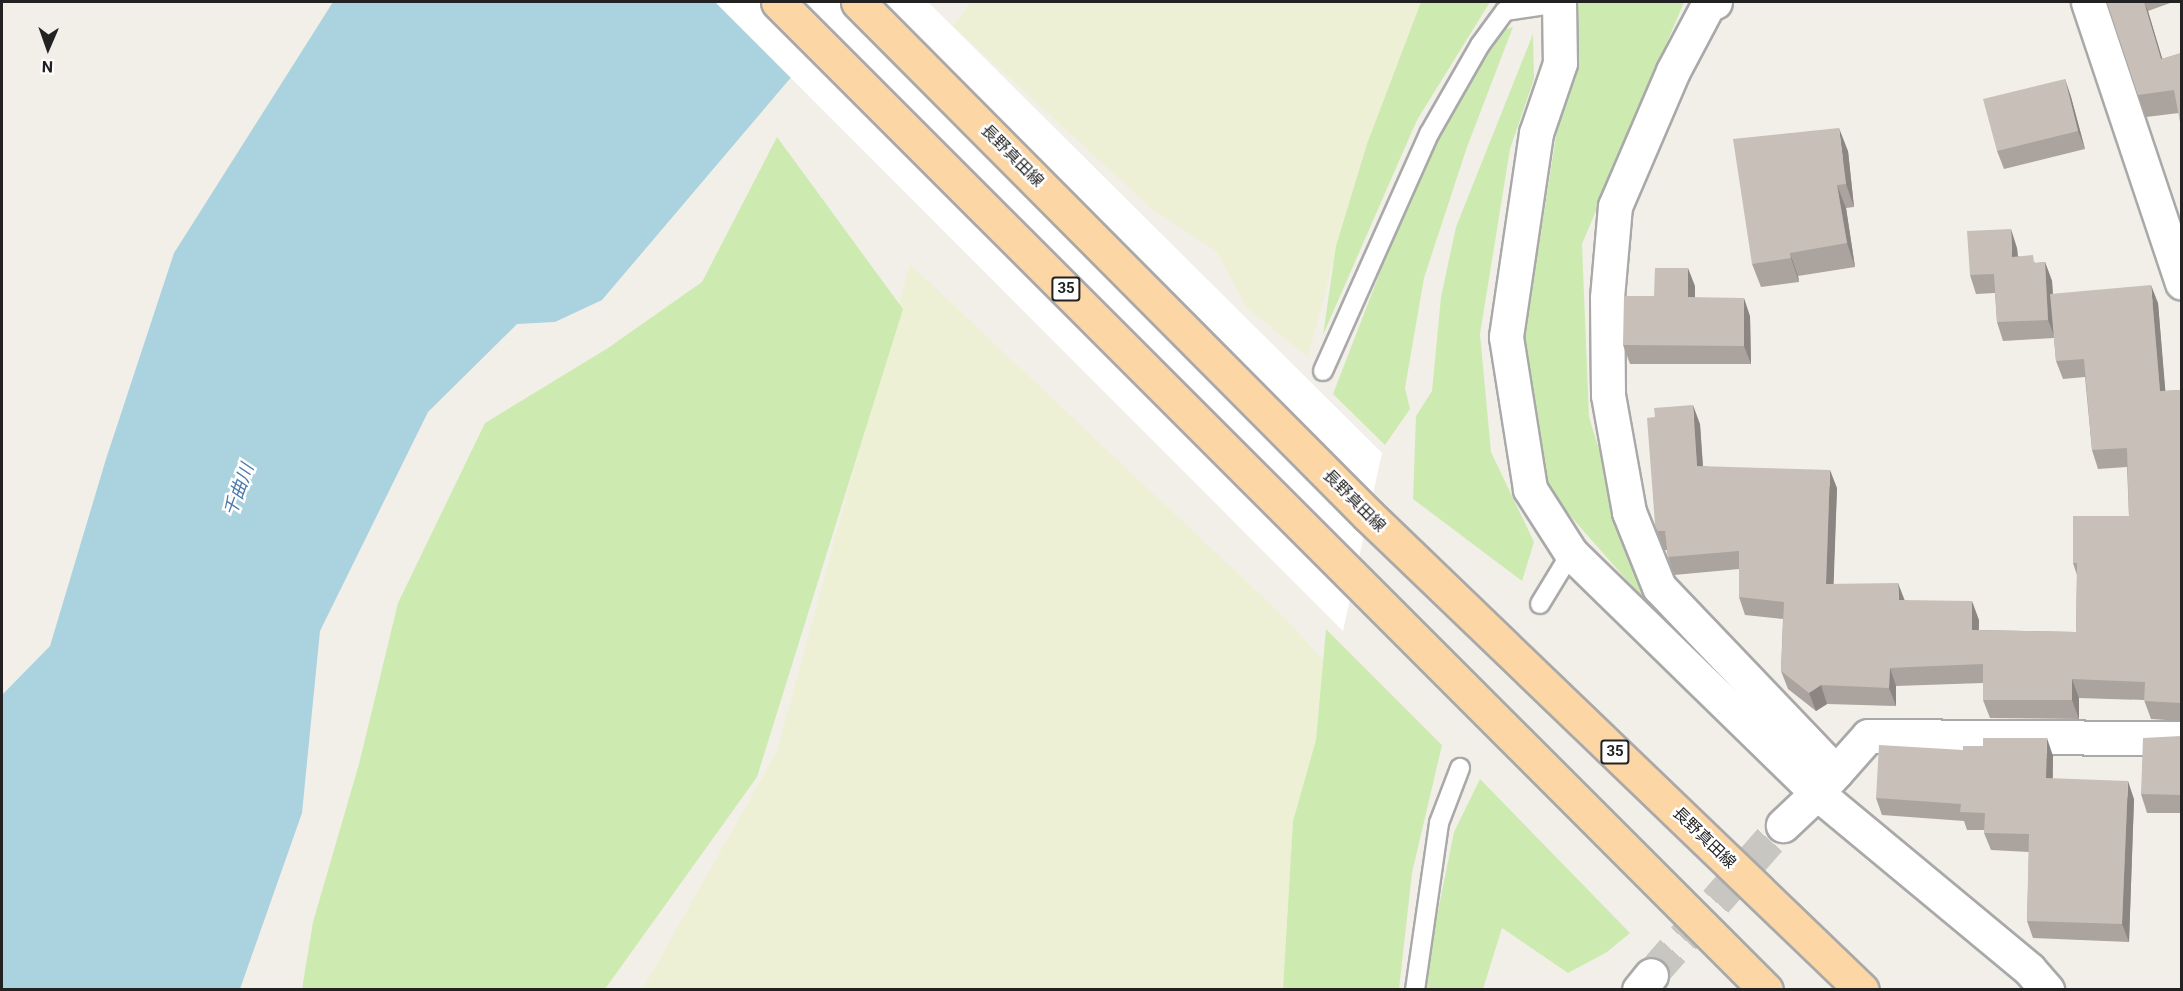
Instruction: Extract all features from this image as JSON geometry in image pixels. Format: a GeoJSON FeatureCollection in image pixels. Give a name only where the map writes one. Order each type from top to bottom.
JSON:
{"type":"FeatureCollection","features":[{"type":"Feature","properties":{"kind":"main road","name":"35"},"geometry":{"type":"LineString","coordinates":[[778,2],[1766,990]]}},
{"type":"Feature","properties":{"kind":"main road","name":"長野真田線"},"geometry":{"type":"LineString","coordinates":[[858,2],[1368,515],[1862,990]]}},
{"type":"Feature","properties":{"kind":"street"},"geometry":{"type":"LineString","coordinates":[[1559,2],[1560,63],[1536,133],[1506,337],[1530,489],[1571,553],[1827,782],[2029,969],[2047,990]]}},
{"type":"Feature","properties":{"kind":"street"},"geometry":{"type":"LineString","coordinates":[[1715,2],[1709,3],[1673,71],[1616,206],[1606,298],[1608,395],[1629,512],[1659,587],[1827,782]]}},
{"type":"Feature","properties":{"kind":"street"},"geometry":{"type":"LineString","coordinates":[[2088,2],[2181,283]]}},
{"type":"Feature","properties":{"kind":"street"},"geometry":{"type":"LineString","coordinates":[[1783,825],[1827,782],[1868,736],[2181,738]]}},
{"type":"Feature","properties":{"kind":"lane"},"geometry":{"type":"LineString","coordinates":[[1323,371],[1429,134],[1480,45],[1505,11],[1559,2]]}},
{"type":"Feature","properties":{"kind":"lane"},"geometry":{"type":"LineString","coordinates":[[1540,604],[1571,553]]}},
{"type":"Feature","properties":{"kind":"lane"},"geometry":{"type":"LineString","coordinates":[[1415,990],[1439,823],[1460,768]]}},
{"type":"Feature","properties":{"kind":"green space"},"geometry":{"type":"Polygon","coordinates":[[[971,2],[1421,2],[1341,232],[1308,357],[1247,308],[1216,251],[1152,209],[953,26],[971,2]]]}},
{"type":"Feature","properties":{"kind":"green space"},"geometry":{"type":"Polygon","coordinates":[[[1421,2],[1490,2],[1417,120],[1323,335],[1336,246],[1367,144],[1421,2]]]}},
{"type":"Feature","properties":{"kind":"green space"},"geometry":{"type":"Polygon","coordinates":[[[1577,2],[1684,2],[1582,244],[1589,417],[1646,602],[1551,494],[1529,415],[1524,340],[1577,2]]]}},
{"type":"Feature","properties":{"kind":"green space"},"geometry":{"type":"Polygon","coordinates":[[[1513,27],[1467,147],[1424,278],[1405,388],[1410,409],[1385,445],[1333,394],[1413,187],[1496,32],[1513,27]]]}},
{"type":"Feature","properties":{"kind":"green space"},"geometry":{"type":"Polygon","coordinates":[[[1533,34],[1534,79],[1510,149],[1480,334],[1491,452],[1534,542],[1522,581],[1413,499],[1416,416],[1432,391],[1441,297],[1456,227],[1533,34]]]}},
{"type":"Feature","properties":{"kind":"green space"},"geometry":{"type":"Polygon","coordinates":[[[777,137],[903,309],[757,777],[605,989],[302,989],[313,922],[359,764],[398,603],[485,423],[608,348],[702,282],[777,137]]]}},
{"type":"Feature","properties":{"kind":"green space"},"geometry":{"type":"Polygon","coordinates":[[[910,264],[1286,619],[1323,660],[1316,740],[1293,821],[1283,989],[642,990],[777,751],[910,264]]]}},
{"type":"Feature","properties":{"kind":"green space"},"geometry":{"type":"Polygon","coordinates":[[[1326,629],[1442,745],[1412,873],[1399,989],[1283,989],[1293,821],[1316,740],[1326,629]]]}},
{"type":"Feature","properties":{"kind":"green space"},"geometry":{"type":"Polygon","coordinates":[[[1480,779],[1630,933],[1607,952],[1568,973],[1502,928],[1483,989],[1422,990],[1454,832],[1480,779]]]}},
{"type":"Feature","properties":{"kind":"water","name":"千曲川"},"geometry":{"type":"Polygon","coordinates":[[[333,2],[849,2],[850,8],[602,300],[555,322],[517,324],[428,412],[320,631],[302,813],[240,989],[2,990],[2,695],[50,646],[106,459],[174,253],[333,2]]]}},
{"type":"Feature","properties":{"kind":"pier"},"geometry":{"type":"Polygon","coordinates":[[[715,2],[928,2],[1382,453],[1343,631],[715,2]]]}},
{"type":"Feature","properties":{"kind":"building"},"geometry":{"type":"Polygon","coordinates":[[[2107,2],[2144,2],[2161,59],[2181,53],[2181,128],[2174,90],[2138,95],[2107,2]]]}},
{"type":"Feature","properties":{"kind":"building"},"geometry":{"type":"Polygon","coordinates":[[[2065,79],[2078,131],[1997,151],[1983,99],[2065,79]]]}},
{"type":"Feature","properties":{"kind":"building"},"geometry":{"type":"Polygon","coordinates":[[[1839,128],[1846,184],[1837,185],[1847,243],[1790,253],[1791,258],[1752,264],[1733,139],[1839,128]]]}},
{"type":"Feature","properties":{"kind":"building"},"geometry":{"type":"Polygon","coordinates":[[[2011,229],[2012,257],[2033,255],[2034,263],[2045,262],[2048,320],[1997,322],[1994,274],[1970,275],[1967,231],[2011,229]]]}},
{"type":"Feature","properties":{"kind":"building"},"geometry":{"type":"Polygon","coordinates":[[[1655,268],[1688,268],[1688,297],[1744,298],[1744,346],[1623,345],[1624,296],[1654,296],[1655,268]]]}},
{"type":"Feature","properties":{"kind":"building"},"geometry":{"type":"Polygon","coordinates":[[[2151,285],[2160,391],[2181,390],[2181,703],[2144,701],[2145,682],[2072,679],[2072,700],[1983,700],[1983,664],[1890,668],[1889,688],[1821,685],[1809,693],[1781,671],[1784,602],[1739,597],[1739,551],[1668,557],[1665,531],[1658,531],[1655,524],[1647,418],[1655,417],[1654,408],[1693,405],[1697,466],[1830,470],[1826,584],[1898,583],[1899,600],[1972,601],[1972,630],[2076,632],[2077,563],[2073,563],[2073,516],[2129,516],[2127,448],[2092,450],[2084,359],[2056,361],[2050,294],[2151,285]]]}},
{"type":"Feature","properties":{"kind":"building"},"geometry":{"type":"Polygon","coordinates":[[[2181,736],[2181,795],[2141,794],[2143,738],[2181,736]]]}},
{"type":"Feature","properties":{"kind":"building"},"geometry":{"type":"Polygon","coordinates":[[[1983,738],[2047,738],[2046,778],[2128,781],[2122,924],[2027,921],[2029,834],[1984,833],[1985,813],[1960,812],[1961,804],[1876,798],[1879,745],[1963,750],[1963,746],[1983,746],[1983,738]]]}},
{"type":"Feature","properties":{"kind":"tunnel"},"geometry":{"type":"LineString","coordinates":[[1651,975],[1783,825]]}}]}
